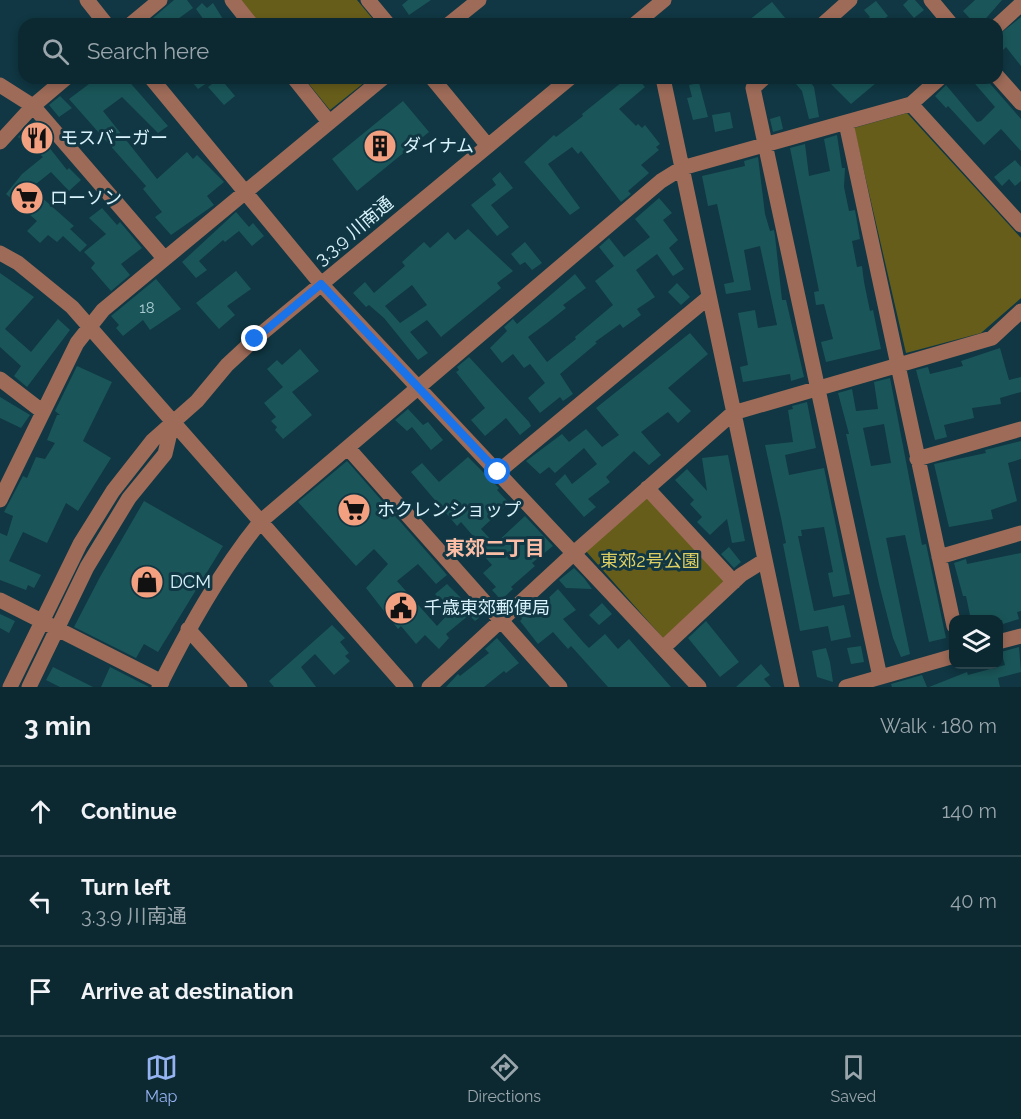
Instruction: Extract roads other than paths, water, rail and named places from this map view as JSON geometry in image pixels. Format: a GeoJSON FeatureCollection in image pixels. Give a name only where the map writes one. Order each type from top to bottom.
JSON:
{"type":"FeatureCollection","features":[{"type":"Feature","properties":{"kind":"street"},"geometry":{"type":"LineString","coordinates":[[87,0],[101,18]]}},
{"type":"Feature","properties":{"kind":"street"},"geometry":{"type":"LineString","coordinates":[[138,18],[160,0]]}},
{"type":"Feature","properties":{"kind":"street"},"geometry":{"type":"LineString","coordinates":[[232,0],[246,18]]}},
{"type":"Feature","properties":{"kind":"street"},"geometry":{"type":"LineString","coordinates":[[368,0],[383,18]]}},
{"type":"Feature","properties":{"kind":"street"},"geometry":{"type":"LineString","coordinates":[[456,18],[479,0]]}},
{"type":"Feature","properties":{"kind":"street"},"geometry":{"type":"LineString","coordinates":[[649,12],[664,0]]}},
{"type":"Feature","properties":{"kind":"street"},"geometry":{"type":"LineString","coordinates":[[830,18],[850,0]]}},
{"type":"Feature","properties":{"kind":"street"},"geometry":{"type":"LineString","coordinates":[[932,0],[946,18]]}},
{"type":"Feature","properties":{"kind":"street"},"geometry":{"type":"LineString","coordinates":[[1003,20],[1021,4]]}},
{"type":"Feature","properties":{"kind":"street"},"geometry":{"type":"LineString","coordinates":[[1003,83],[1021,103]]}},
{"type":"Feature","properties":{"kind":"street"},"geometry":{"type":"LineString","coordinates":[[0,142],[33,106],[59,84]]}},
{"type":"Feature","properties":{"kind":"street"},"geometry":{"type":"LineString","coordinates":[[156,84],[321,284],[699,687]]}},
{"type":"Feature","properties":{"kind":"street"},"geometry":{"type":"LineString","coordinates":[[299,84],[329,122]]}},
{"type":"Feature","properties":{"kind":"street"},"geometry":{"type":"LineString","coordinates":[[0,500],[77,343],[103,310],[376,84]]}},
{"type":"Feature","properties":{"kind":"street"},"geometry":{"type":"LineString","coordinates":[[437,84],[488,146]]}},
{"type":"Feature","properties":{"kind":"street","name":"3.3.9 川南通"},"geometry":{"type":"LineString","coordinates":[[10,687],[98,514],[143,451],[197,401],[228,365],[255,339],[563,84]]}},
{"type":"Feature","properties":{"kind":"street"},"geometry":{"type":"LineString","coordinates":[[664,84],[792,687]]}},
{"type":"Feature","properties":{"kind":"street"},"geometry":{"type":"LineString","coordinates":[[757,84],[753,88],[880,677]]}},
{"type":"Feature","properties":{"kind":"street"},"geometry":{"type":"LineString","coordinates":[[0,600],[58,627],[161,684],[188,629],[238,549],[260,522],[661,181],[682,168],[911,104],[933,84]]}},
{"type":"Feature","properties":{"kind":"street"},"geometry":{"type":"LineString","coordinates":[[0,85],[33,106],[164,258]]}},
{"type":"Feature","properties":{"kind":"street"},"geometry":{"type":"LineString","coordinates":[[911,104],[1021,225]]}},
{"type":"Feature","properties":{"kind":"street"},"geometry":{"type":"LineString","coordinates":[[846,123],[952,615]]}},
{"type":"Feature","properties":{"kind":"street"},"geometry":{"type":"LineString","coordinates":[[0,253],[18,263],[72,307],[172,424],[406,687]]}},
{"type":"Feature","properties":{"kind":"street"},"geometry":{"type":"LineString","coordinates":[[498,472],[709,297]]}},
{"type":"Feature","properties":{"kind":"street"},"geometry":{"type":"LineString","coordinates":[[429,687],[574,553],[734,413],[992,338],[1021,311]]}},
{"type":"Feature","properties":{"kind":"street"},"geometry":{"type":"LineString","coordinates":[[0,379],[43,412]]}},
{"type":"Feature","properties":{"kind":"street"},"geometry":{"type":"LineString","coordinates":[[29,687],[87,567],[129,498],[165,454],[172,424]]}},
{"type":"Feature","properties":{"kind":"street"},"geometry":{"type":"LineString","coordinates":[[917,459],[1021,429]]}},
{"type":"Feature","properties":{"kind":"street"},"geometry":{"type":"LineString","coordinates":[[348,448],[560,687]]}},
{"type":"Feature","properties":{"kind":"street"},"geometry":{"type":"LineString","coordinates":[[647,488],[734,582]]}},
{"type":"Feature","properties":{"kind":"street"},"geometry":{"type":"LineString","coordinates":[[939,557],[1021,534]]}},
{"type":"Feature","properties":{"kind":"street"},"geometry":{"type":"LineString","coordinates":[[663,648],[734,582],[765,560]]}},
{"type":"Feature","properties":{"kind":"street"},"geometry":{"type":"LineString","coordinates":[[188,629],[240,687]]}},
{"type":"Feature","properties":{"kind":"street"},"geometry":{"type":"LineString","coordinates":[[1003,641],[1021,636]]}},
{"type":"Feature","properties":{"kind":"street"},"geometry":{"type":"LineString","coordinates":[[846,687],[949,657]]}},
{"type":"Feature","properties":{"kind":"place","name":"モスバーガー"},"geometry":{"type":"Point","coordinates":[37,138]}},
{"type":"Feature","properties":{"kind":"place","name":"ダイナム"},"geometry":{"type":"Point","coordinates":[380,146]}},
{"type":"Feature","properties":{"kind":"place","name":"ローソン"},"geometry":{"type":"Point","coordinates":[27,198]}},
{"type":"Feature","properties":{"kind":"place","name":"ホクレンショップ"},"geometry":{"type":"Point","coordinates":[354,510]}},
{"type":"Feature","properties":{"kind":"place","name":"DCM"},"geometry":{"type":"Point","coordinates":[147,582]}},
{"type":"Feature","properties":{"kind":"place","name":"千歳東郊郵便局"},"geometry":{"type":"Point","coordinates":[401,608]}},
{"type":"Feature","properties":{"kind":"district","name":"東郊二丁目"},"geometry":{"type":"Point","coordinates":[495,548]}},
{"type":"Feature","properties":{"kind":"park label","name":"東郊2号公園"},"geometry":{"type":"Point","coordinates":[650,561]}}]}
